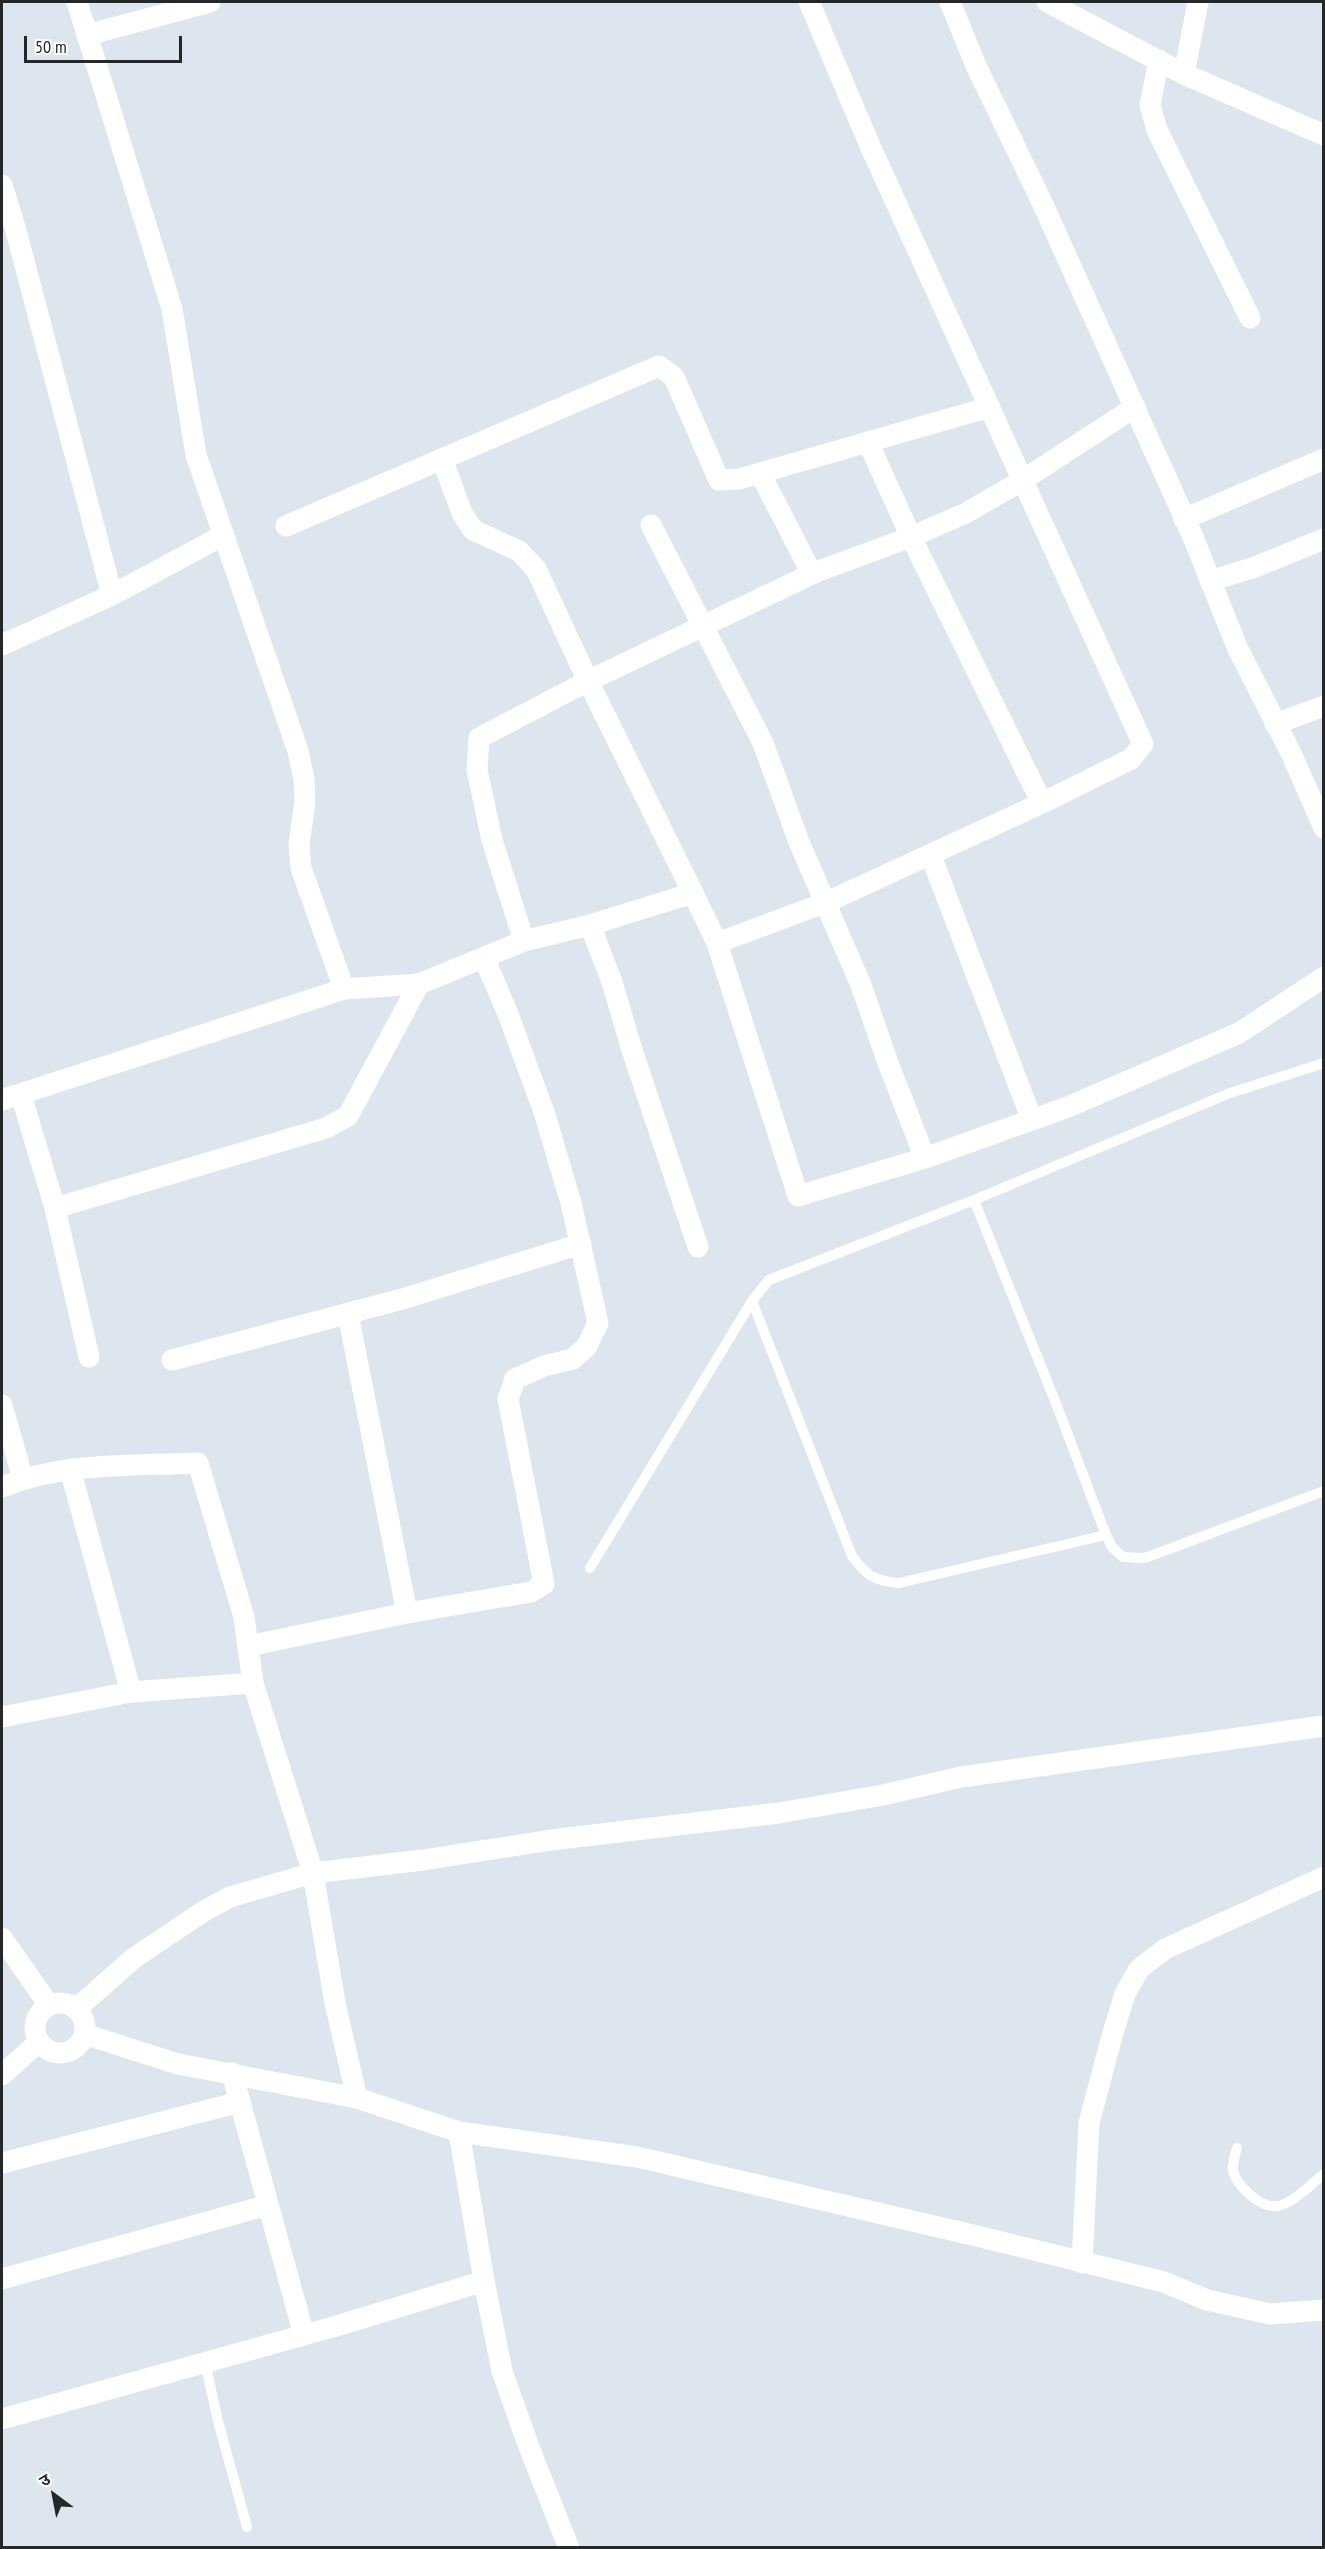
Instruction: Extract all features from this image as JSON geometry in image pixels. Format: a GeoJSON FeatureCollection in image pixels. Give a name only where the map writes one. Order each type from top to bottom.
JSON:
{"type":"FeatureCollection","features":[{"type":"Feature","properties":{"kind":"street"},"geometry":{"type":"LineString","coordinates":[[77,2],[172,309],[191,430],[224,535],[298,751],[304,779],[305,802],[299,844],[301,868],[344,989]]}},
{"type":"Feature","properties":{"kind":"street"},"geometry":{"type":"LineString","coordinates":[[87,35],[210,2]]}},
{"type":"Feature","properties":{"kind":"street"},"geometry":{"type":"LineString","coordinates":[[717,943],[827,902],[931,856],[1131,759],[1143,744],[871,148],[809,2]]}},
{"type":"Feature","properties":{"kind":"street"},"geometry":{"type":"LineString","coordinates":[[953,2],[977,68],[1041,200],[1135,407],[1237,647],[1323,828]]}},
{"type":"Feature","properties":{"kind":"street"},"geometry":{"type":"LineString","coordinates":[[1047,2],[1085,11],[1159,60],[1185,74],[1323,135]]}},
{"type":"Feature","properties":{"kind":"street"},"geometry":{"type":"LineString","coordinates":[[1185,74],[1198,2]]}},
{"type":"Feature","properties":{"kind":"street"},"geometry":{"type":"LineString","coordinates":[[1159,60],[1150,105],[1157,130],[1250,318]]}},
{"type":"Feature","properties":{"kind":"street"},"geometry":{"type":"LineString","coordinates":[[2,185],[112,595]]}},
{"type":"Feature","properties":{"kind":"street"},"geometry":{"type":"LineString","coordinates":[[285,526],[659,366],[674,376],[719,480],[739,479],[990,407]]}},
{"type":"Feature","properties":{"kind":"street"},"geometry":{"type":"LineString","coordinates":[[524,941],[492,840],[477,770],[478,738],[588,681],[812,574],[911,537],[966,513],[1023,480],[1135,407]]}},
{"type":"Feature","properties":{"kind":"street"},"geometry":{"type":"LineString","coordinates":[[868,442],[911,537],[1042,803]]}},
{"type":"Feature","properties":{"kind":"street"},"geometry":{"type":"LineString","coordinates":[[442,459],[462,513],[473,530],[519,551],[536,569],[588,681],[693,892],[717,943],[798,1196],[925,1158],[1068,1107],[1239,1034],[1323,977]]}},
{"type":"Feature","properties":{"kind":"street"},"geometry":{"type":"LineString","coordinates":[[1184,519],[1323,459]]}},
{"type":"Feature","properties":{"kind":"street"},"geometry":{"type":"LineString","coordinates":[[760,472],[812,574]]}},
{"type":"Feature","properties":{"kind":"street"},"geometry":{"type":"LineString","coordinates":[[651,525],[763,742],[799,842],[827,902],[861,985],[925,1158]]}},
{"type":"Feature","properties":{"kind":"street"},"geometry":{"type":"LineString","coordinates":[[2,645],[112,595],[224,535]]}},
{"type":"Feature","properties":{"kind":"street"},"geometry":{"type":"LineString","coordinates":[[1210,581],[1255,567],[1323,539]]}},
{"type":"Feature","properties":{"kind":"street"},"geometry":{"type":"LineString","coordinates":[[1275,724],[1323,706]]}},
{"type":"Feature","properties":{"kind":"street"},"geometry":{"type":"LineString","coordinates":[[931,856],[1032,1120]]}},
{"type":"Feature","properties":{"kind":"street"},"geometry":{"type":"LineString","coordinates":[[89,1357],[55,1208],[11,1098],[344,989],[419,984],[524,941],[590,925],[693,892]]}},
{"type":"Feature","properties":{"kind":"street"},"geometry":{"type":"LineString","coordinates":[[590,925],[612,982],[632,1050],[698,1247]]}},
{"type":"Feature","properties":{"kind":"street"},"geometry":{"type":"LineString","coordinates":[[248,1646],[407,1613],[531,1592],[544,1584],[508,1399],[515,1379],[544,1366],[573,1359],[587,1346],[598,1323],[581,1244],[545,1114],[508,1014],[484,958]]}},
{"type":"Feature","properties":{"kind":"street"},"geometry":{"type":"LineString","coordinates":[[55,1208],[326,1128],[348,1116],[419,984]]}},
{"type":"Feature","properties":{"kind":"street"},"geometry":{"type":"LineString","coordinates":[[172,1359],[402,1299],[581,1244]]}},
{"type":"Feature","properties":{"kind":"street"},"geometry":{"type":"LineString","coordinates":[[348,1314],[407,1613]]}},
{"type":"Feature","properties":{"kind":"street"},"geometry":{"type":"LineString","coordinates":[[2,1405],[23,1479]]}},
{"type":"Feature","properties":{"kind":"street"},"geometry":{"type":"LineString","coordinates":[[2,1487],[23,1479],[70,1469],[198,1463],[243,1617],[253,1683],[312,1873],[335,2003],[357,2098]]}},
{"type":"Feature","properties":{"kind":"street"},"geometry":{"type":"LineString","coordinates":[[70,1469],[130,1692]]}},
{"type":"Feature","properties":{"kind":"street"},"geometry":{"type":"LineString","coordinates":[[2,1717],[130,1692],[253,1683]]}},
{"type":"Feature","properties":{"kind":"street"},"geometry":{"type":"LineString","coordinates":[[76,2009],[134,1958],[204,1911],[230,1897],[312,1873],[423,1860],[551,1840],[779,1813],[883,1795],[961,1777],[1323,1726]]}},
{"type":"Feature","properties":{"kind":"street"},"geometry":{"type":"LineString","coordinates":[[1082,2263],[1089,2123],[1125,1994],[1139,1969],[1165,1949],[1323,1877]]}},
{"type":"Feature","properties":{"kind":"street"},"geometry":{"type":"LineString","coordinates":[[2,1938],[49,2005]]}},
{"type":"Feature","properties":{"kind":"street"},"geometry":{"type":"LineString","coordinates":[[63,2003],[76,2009],[83,2020],[84,2034],[81,2042],[68,2051],[52,2052],[39,2042],[35,2032],[35,2022],[40,2012],[49,2005],[63,2003]]}},
{"type":"Feature","properties":{"kind":"street"},"geometry":{"type":"LineString","coordinates":[[84,2034],[178,2064],[357,2098],[459,2132],[637,2157],[977,2236],[1164,2282],[1207,2300],[1270,2314],[1323,2310]]}},
{"type":"Feature","properties":{"kind":"street"},"geometry":{"type":"LineString","coordinates":[[2,2075],[39,2042]]}},
{"type":"Feature","properties":{"kind":"street"},"geometry":{"type":"LineString","coordinates":[[232,2073],[304,2335]]}},
{"type":"Feature","properties":{"kind":"street"},"geometry":{"type":"LineString","coordinates":[[2,2163],[240,2102]]}},
{"type":"Feature","properties":{"kind":"street"},"geometry":{"type":"LineString","coordinates":[[459,2132],[502,2371],[529,2447],[569,2547]]}},
{"type":"Feature","properties":{"kind":"street"},"geometry":{"type":"LineString","coordinates":[[2,2280],[268,2205]]}},
{"type":"Feature","properties":{"kind":"street"},"geometry":{"type":"LineString","coordinates":[[2,2416],[304,2335],[484,2281]]}},
{"type":"Feature","properties":{"kind":"lane"},"geometry":{"type":"LineString","coordinates":[[590,1568],[752,1301],[769,1280],[974,1200],[1230,1093],[1323,1063]]}},
{"type":"Feature","properties":{"kind":"lane"},"geometry":{"type":"LineString","coordinates":[[974,1200],[1112,1547],[1124,1557],[1145,1558],[1323,1491]]}},
{"type":"Feature","properties":{"kind":"lane"},"geometry":{"type":"LineString","coordinates":[[752,1301],[849,1548],[865,1572],[880,1582],[899,1583],[1106,1534]]}},
{"type":"Feature","properties":{"kind":"lane"},"geometry":{"type":"LineString","coordinates":[[1237,2148],[1233,2168],[1236,2178],[1243,2188],[1264,2204],[1275,2207],[1284,2204],[1323,2174]]}},
{"type":"Feature","properties":{"kind":"lane"},"geometry":{"type":"LineString","coordinates":[[205,2362],[218,2421],[248,2527]]}}]}
